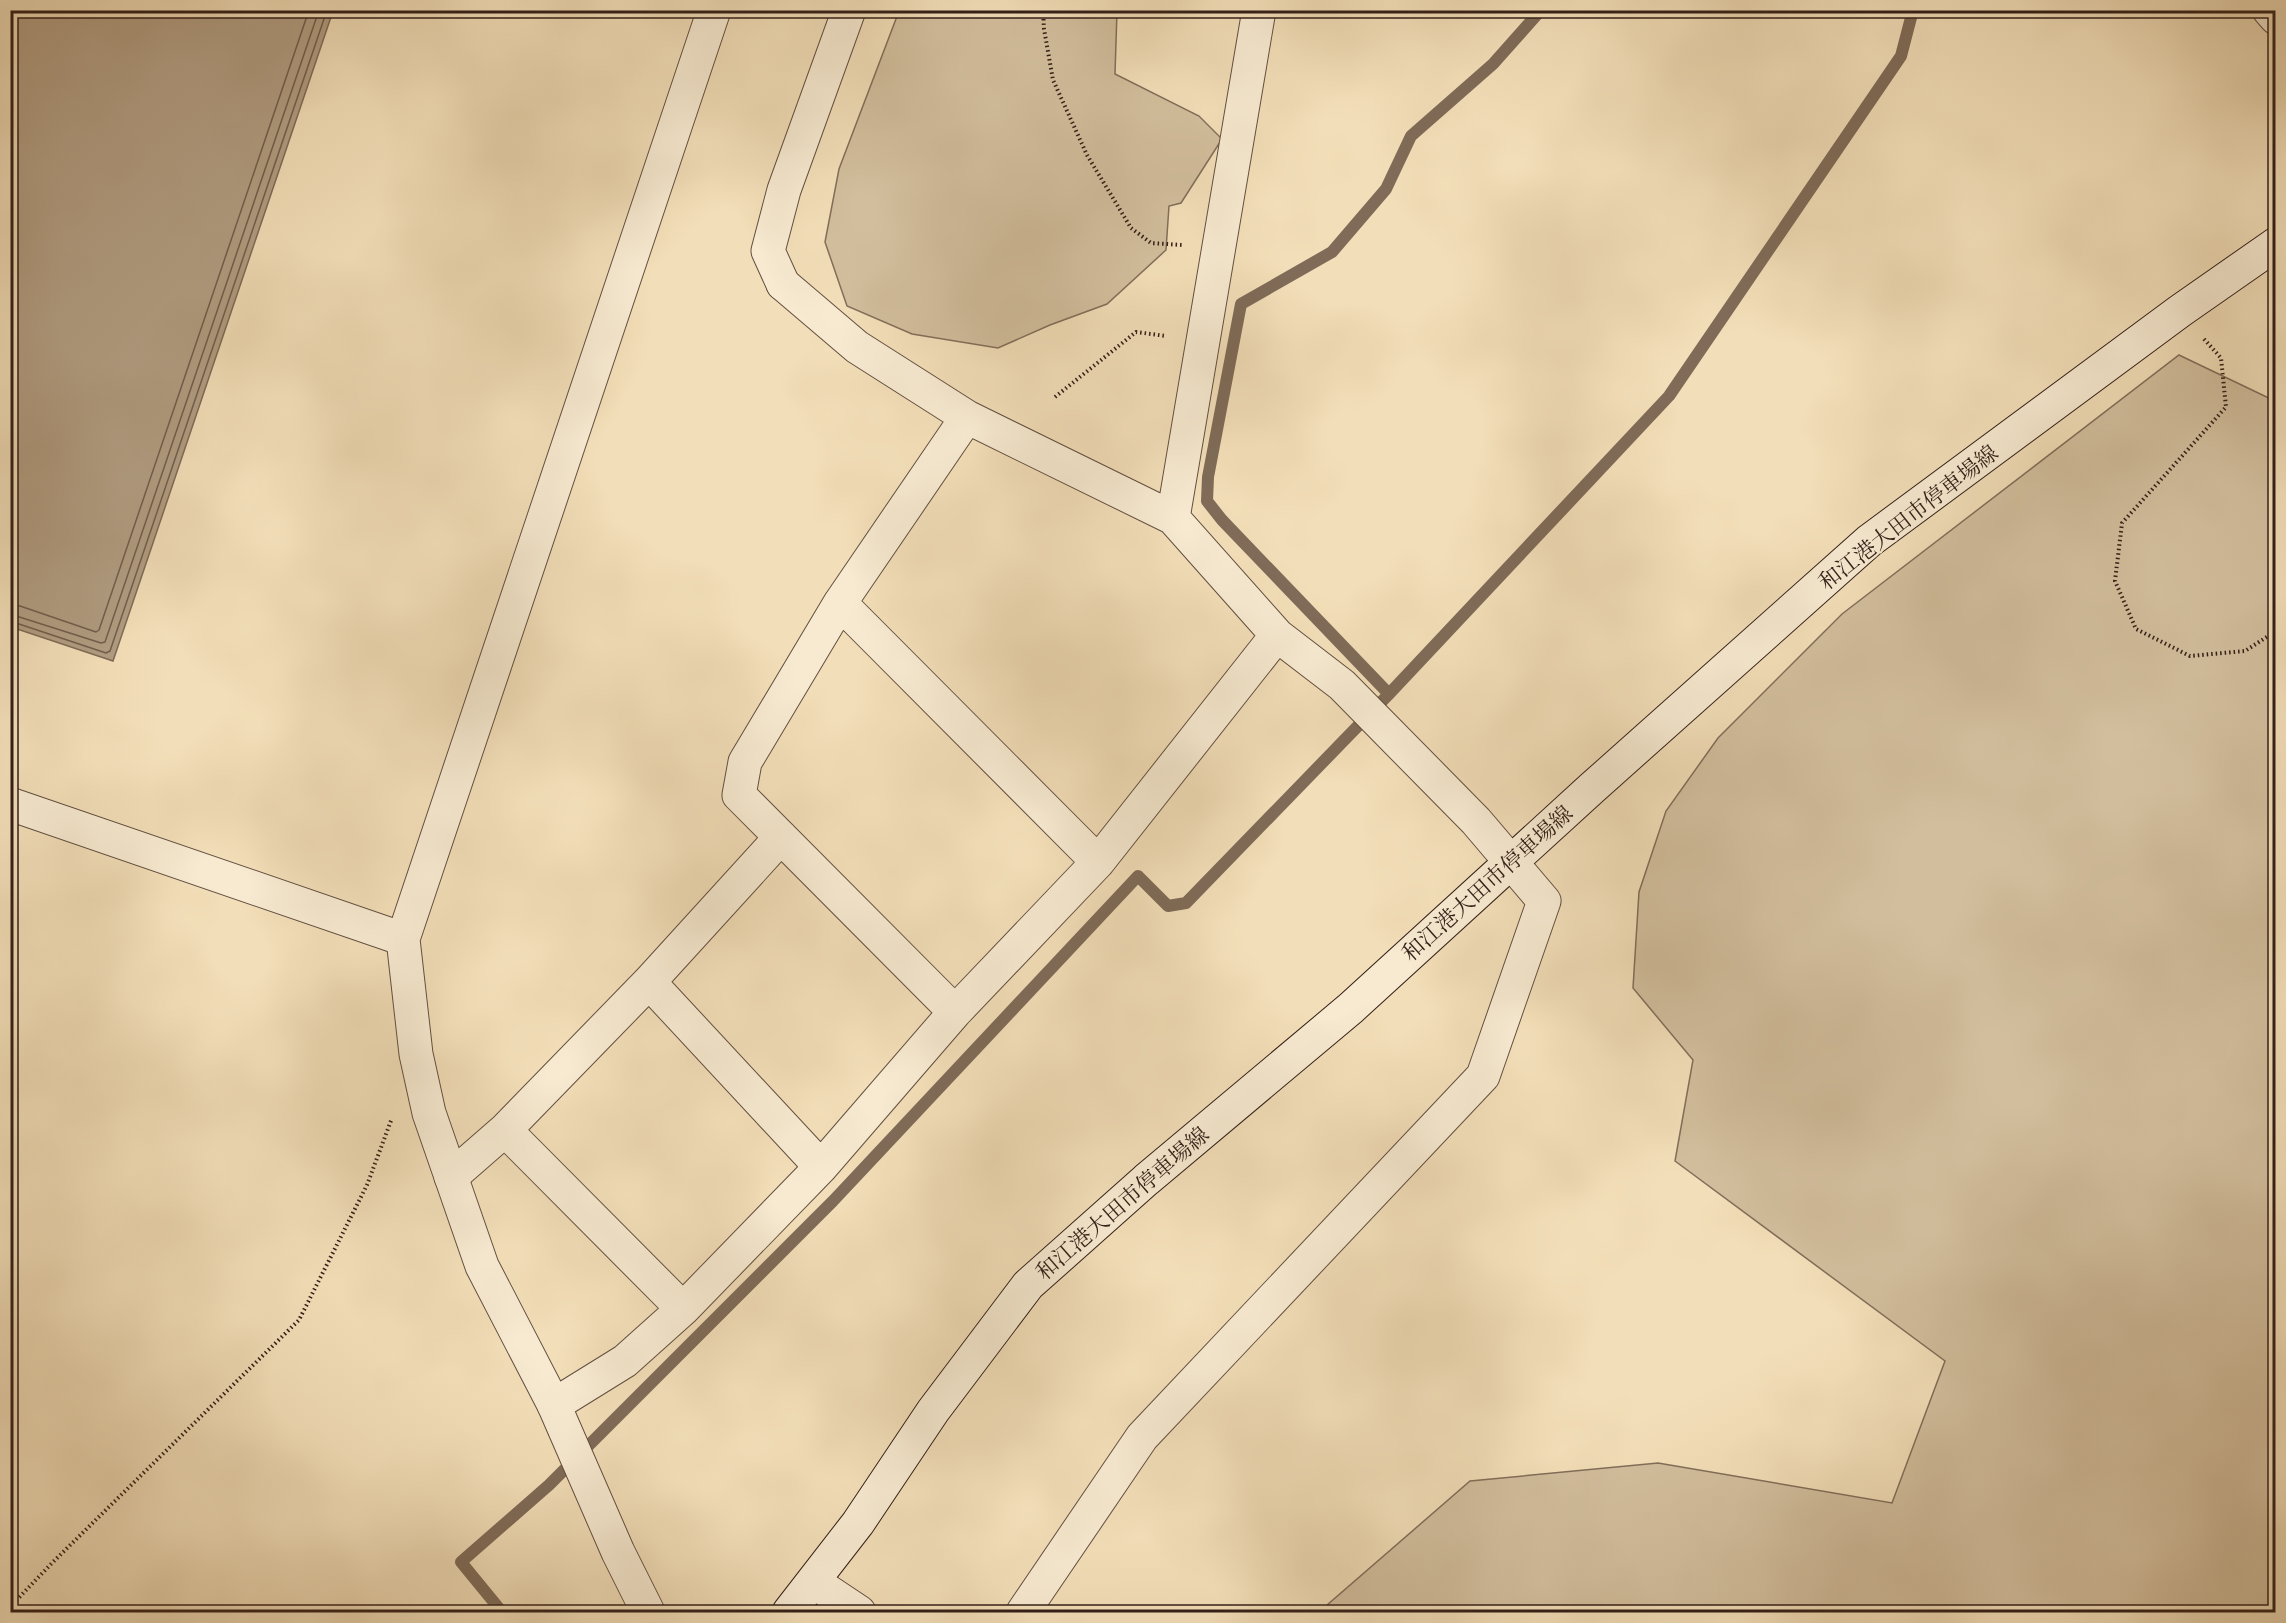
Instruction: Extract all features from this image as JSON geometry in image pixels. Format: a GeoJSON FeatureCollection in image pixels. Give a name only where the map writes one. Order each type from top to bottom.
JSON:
{"type":"FeatureCollection","features":[{"type":"Feature","properties":{"kind":"street"},"geometry":{"type":"LineString","coordinates":[[648,1612],[618,1552],[554,1405],[482,1266],[429,1113],[416,1054],[403,939],[714,10]]}},
{"type":"Feature","properties":{"kind":"street"},"geometry":{"type":"LineString","coordinates":[[849,10],[784,190],[768,250],[783,284],[857,347],[968,417],[1173,518],[1277,635],[1341,685],[1476,821],[1544,901],[1483,1076],[1142,1437],[1023,1612]]}},
{"type":"Feature","properties":{"kind":"street"},"geometry":{"type":"LineString","coordinates":[[1173,518],[1259,10]]}},
{"type":"Feature","properties":{"kind":"street"},"geometry":{"type":"LineString","coordinates":[[2269,10],[2276,18]]}},
{"type":"Feature","properties":{"kind":"street","name":"和江港大田市停車場線"},"geometry":{"type":"LineString","coordinates":[[789,1612],[858,1523],[933,1411],[1028,1285],[1146,1180],[1351,1008],[1510,861],[1869,541],[2276,244]]}},
{"type":"Feature","properties":{"kind":"street"},"geometry":{"type":"LineString","coordinates":[[956,1012],[739,795],[745,762],[840,603],[968,417]]}},
{"type":"Feature","properties":{"kind":"street"},"geometry":{"type":"LineString","coordinates":[[840,603],[1098,862]]}},
{"type":"Feature","properties":{"kind":"street"},"geometry":{"type":"LineString","coordinates":[[554,1405],[625,1361],[683,1309],[821,1167],[956,1012],[1098,862],[1277,635]]}},
{"type":"Feature","properties":{"kind":"street"},"geometry":{"type":"LineString","coordinates":[[10,804],[403,939]]}},
{"type":"Feature","properties":{"kind":"street"},"geometry":{"type":"LineString","coordinates":[[451,1177],[505,1130],[649,982],[782,837]]}},
{"type":"Feature","properties":{"kind":"street"},"geometry":{"type":"LineString","coordinates":[[649,982],[821,1167]]}},
{"type":"Feature","properties":{"kind":"street"},"geometry":{"type":"LineString","coordinates":[[505,1130],[683,1309]]}},
{"type":"Feature","properties":{"kind":"street"},"geometry":{"type":"LineString","coordinates":[[814,1582],[859,1612]]}},
{"type":"Feature","properties":{"kind":"path"},"geometry":{"type":"LineString","coordinates":[[1043,10],[1053,80],[1087,155],[1131,228],[1151,243],[1219,248]]}},
{"type":"Feature","properties":{"kind":"path"},"geometry":{"type":"LineString","coordinates":[[2180,312],[2221,358],[2226,407],[2122,524],[2115,581],[2136,630],[2190,656],[2245,651],[2276,631]]}},
{"type":"Feature","properties":{"kind":"path"},"geometry":{"type":"LineString","coordinates":[[1055,397],[1136,332],[1203,340]]}},
{"type":"Feature","properties":{"kind":"path"},"geometry":{"type":"LineString","coordinates":[[10,1607],[298,1320],[367,1185],[396,1109]]}},
{"type":"Feature","properties":{"kind":"shaded area"},"geometry":{"type":"Polygon","coordinates":[[[899,11],[1117,11],[1115,74],[1199,116],[1222,139],[1181,203],[1169,206],[1166,250],[1107,304],[1050,325],[998,348],[912,334],[847,306],[825,242],[839,169],[899,11]]]}},
{"type":"Feature","properties":{"kind":"shaded area"},"geometry":{"type":"Polygon","coordinates":[[[2179,355],[2275,401],[2275,1612],[1319,1612],[1470,1481],[1658,1463],[1892,1503],[1945,1361],[1675,1161],[1693,1060],[1633,988],[1639,892],[1666,811],[1718,738],[1842,614],[2179,355]]]}},
{"type":"Feature","properties":{"kind":"water"},"geometry":{"type":"Polygon","coordinates":[[[11,10],[333,11],[113,661],[11,627],[11,10]]]}},
{"type":"Feature","properties":{"kind":"waterway"},"geometry":{"type":"LineString","coordinates":[[1389,694],[1222,520],[1207,501],[1208,477],[1241,304],[1332,252],[1386,189],[1411,136],[1493,64],[1541,10]]}},
{"type":"Feature","properties":{"kind":"waterway"},"geometry":{"type":"LineString","coordinates":[[502,1612],[461,1562],[549,1485],[833,1201],[1138,876],[1168,906],[1186,903],[1389,694],[1669,396],[1901,56],[1913,10]]}}]}
